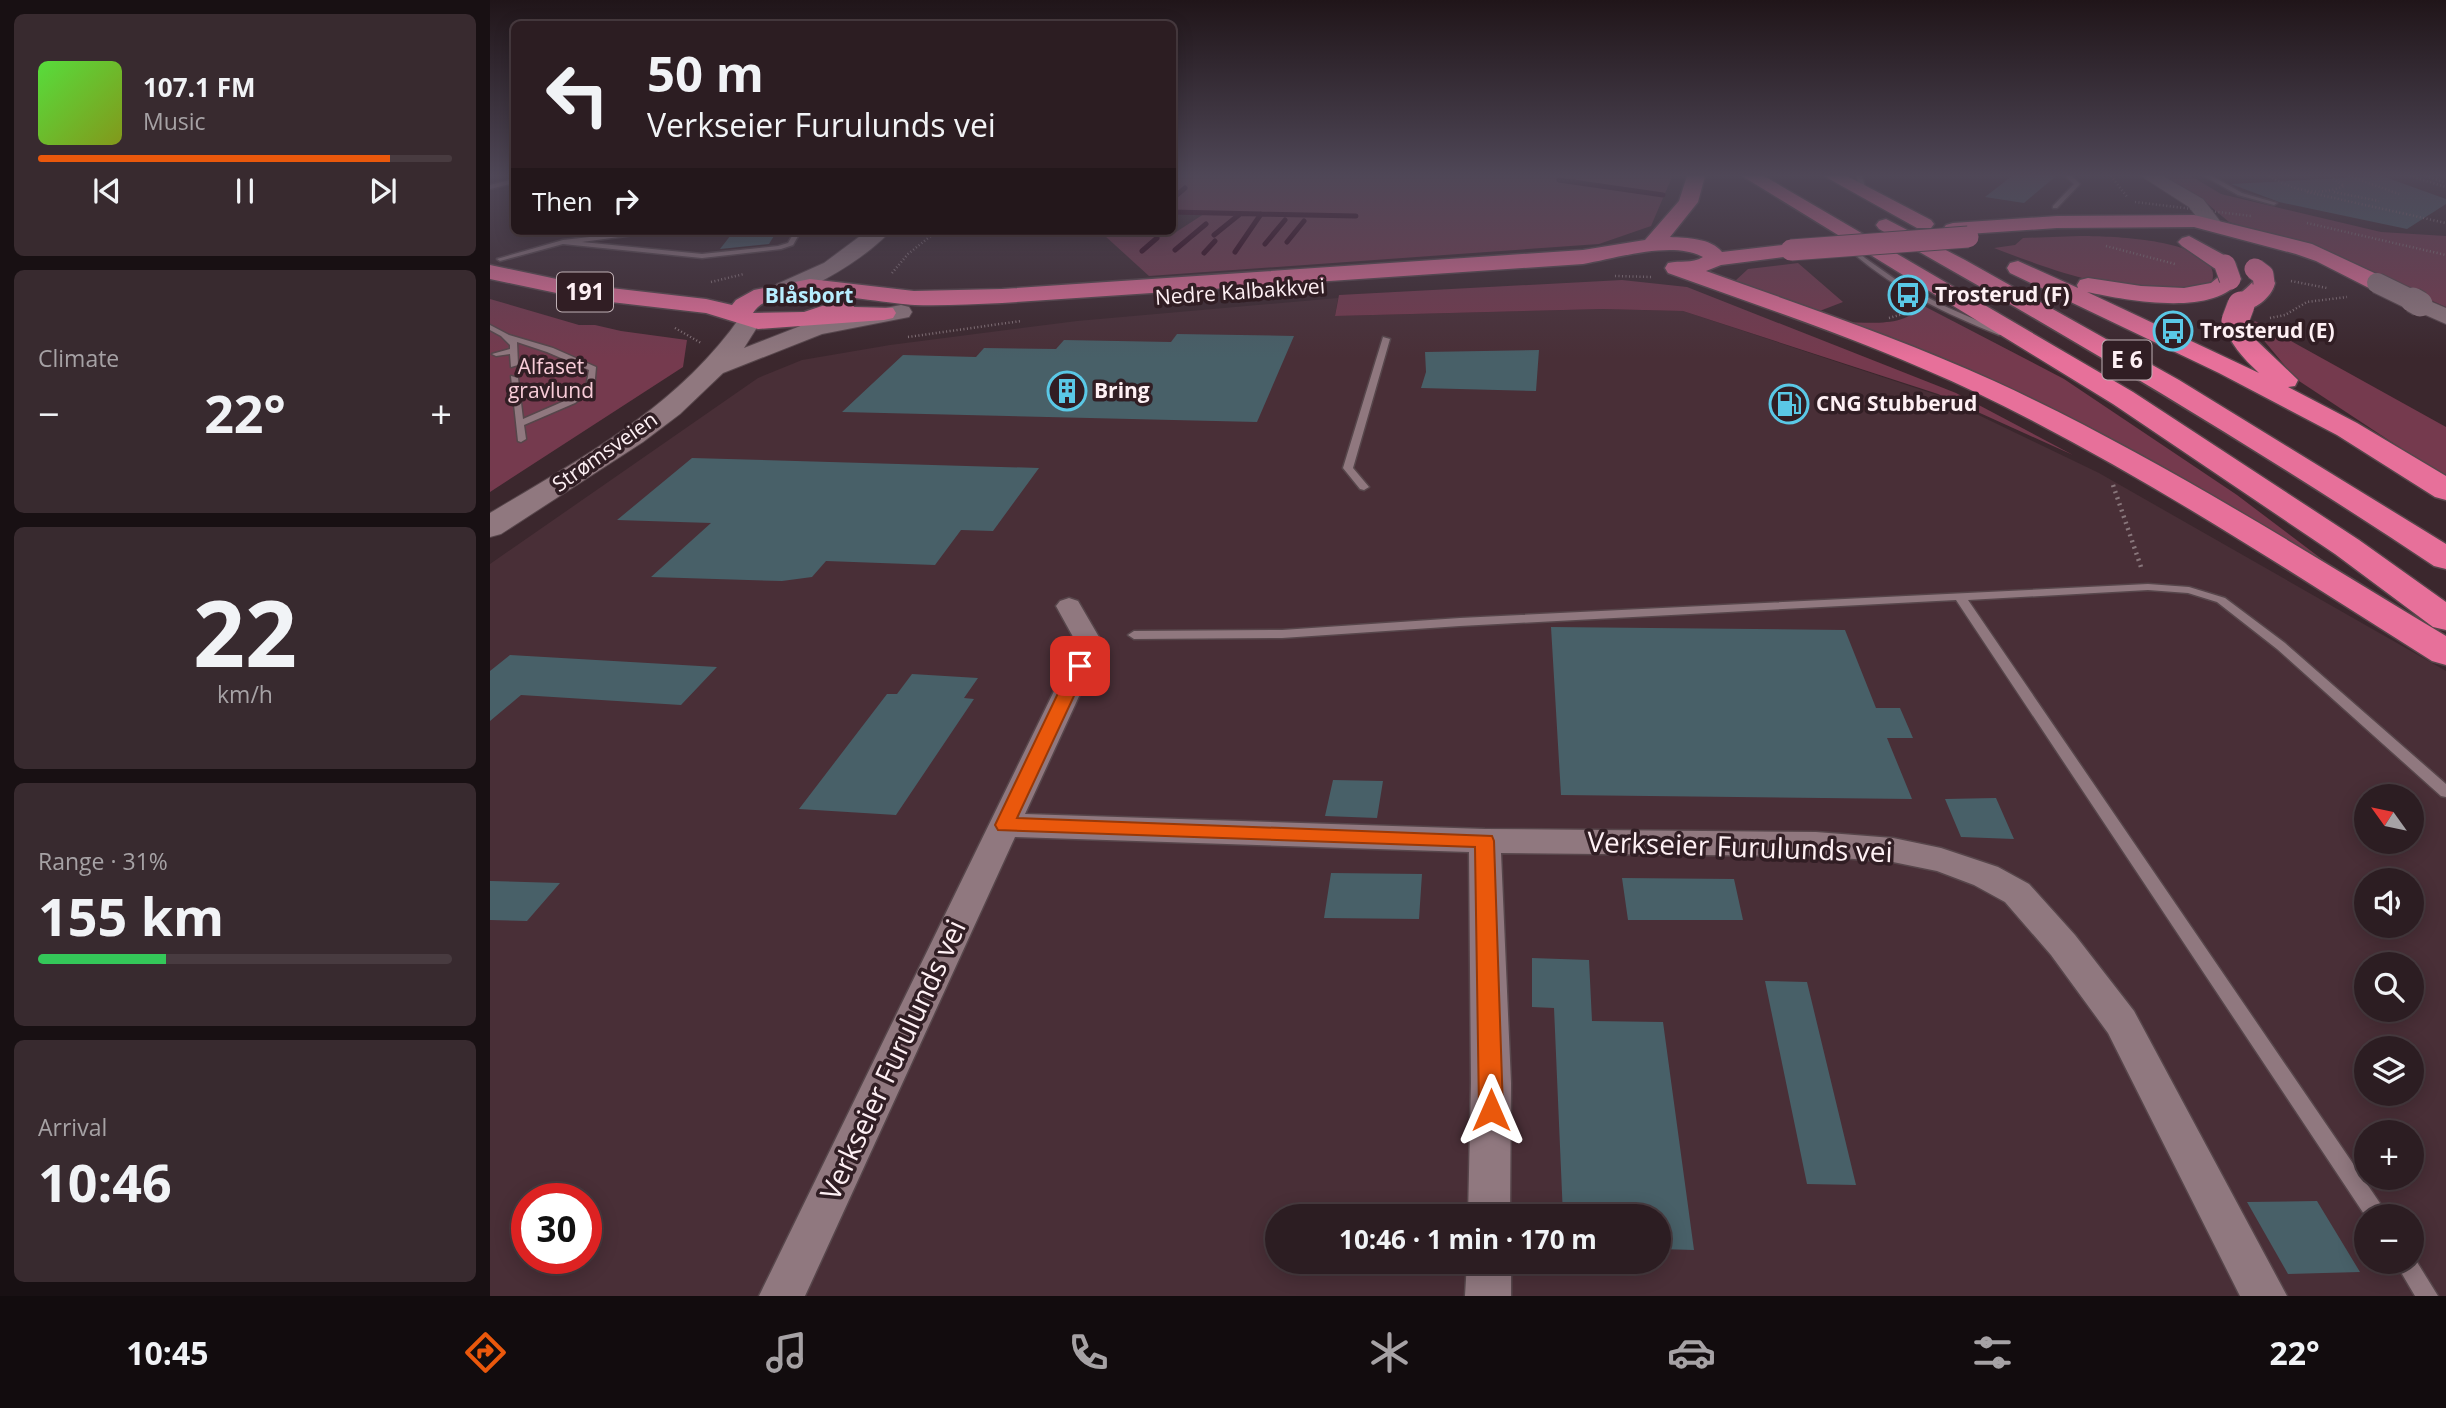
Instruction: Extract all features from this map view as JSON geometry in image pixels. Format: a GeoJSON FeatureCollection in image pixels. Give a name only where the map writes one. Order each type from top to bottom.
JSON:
{"type":"FeatureCollection","features":[{"type":"Feature","properties":{"kind":"highway"},"geometry":{"type":"LineString","coordinates":[[1658,236],[1639,257],[1676,260],[1702,266],[1715,259],[1785,245]]}},
{"type":"Feature","properties":{"kind":"highway","name":"E 6"},"geometry":{"type":"LineString","coordinates":[[1854,236],[2045,349],[2274,497],[2446,619]]}},
{"type":"Feature","properties":{"kind":"highway","name":"E 6"},"geometry":{"type":"LineString","coordinates":[[1907,236],[2185,394],[2305,467],[2446,559]]}},
{"type":"Feature","properties":{"kind":"highway"},"geometry":{"type":"LineString","coordinates":[[1676,260],[1785,245],[1909,236]]}},
{"type":"Feature","properties":{"kind":"highway","name":"E 6"},"geometry":{"type":"LineString","coordinates":[[1958,236],[2000,261],[2185,345],[2347,429],[2446,490]]}},
{"type":"Feature","properties":{"kind":"highway","name":"E 6"},"geometry":{"type":"LineString","coordinates":[[2000,261],[2093,286],[2149,294],[2203,292],[2222,288],[2228,272],[2181,236]]}},
{"type":"Feature","properties":{"kind":"highway"},"geometry":{"type":"LineString","coordinates":[[2227,236],[2266,275],[2277,264],[2297,264],[2365,277]]}},
{"type":"Feature","properties":{"kind":"highway"},"geometry":{"type":"LineString","coordinates":[[2233,236],[2365,277]]}},
{"type":"Feature","properties":{"kind":"highway","name":"Nedre Kalbakkvei"},"geometry":{"type":"LineString","coordinates":[[780,290],[810,286],[925,298],[1043,294],[1541,260],[1653,242],[1676,260]]}},
{"type":"Feature","properties":{"kind":"highway"},"geometry":{"type":"LineString","coordinates":[[1676,260],[1873,339],[2006,397],[2207,505],[2446,653]]}},
{"type":"Feature","properties":{"kind":"highway","name":"Nedre Kalbakkvei"},"geometry":{"type":"LineString","coordinates":[[745,317],[769,323],[901,312],[1080,304],[1676,260]]}},
{"type":"Feature","properties":{"kind":"highway","name":"191"},"geometry":{"type":"LineString","coordinates":[[493,263],[657,288],[737,294],[780,290]]}},
{"type":"Feature","properties":{"kind":"highway","name":"191"},"geometry":{"type":"LineString","coordinates":[[493,263],[585,292],[706,306],[745,317]]}},
{"type":"Feature","properties":{"kind":"highway","name":"E 6"},"geometry":{"type":"LineString","coordinates":[[2266,275],[2262,290],[2238,313],[2239,335],[2250,350],[2347,429]]}},
{"type":"Feature","properties":{"kind":"highway"},"geometry":{"type":"LineString","coordinates":[[745,317],[744,305],[780,290]]}},
{"type":"Feature","properties":{"kind":"highway"},"geometry":{"type":"LineString","coordinates":[[813,318],[843,305],[849,295],[842,290]]}},
{"type":"Feature","properties":{"kind":"main road"},"geometry":{"type":"LineString","coordinates":[[780,290],[831,267],[884,236]]}},
{"type":"Feature","properties":{"kind":"main road"},"geometry":{"type":"LineString","coordinates":[[842,290],[853,271],[887,236]]}},
{"type":"Feature","properties":{"kind":"main road"},"geometry":{"type":"LineString","coordinates":[[2365,277],[2446,317]]}},
{"type":"Feature","properties":{"kind":"main road","name":"Strømsveien"},"geometry":{"type":"LineString","coordinates":[[713,369],[816,328],[901,312]]}},
{"type":"Feature","properties":{"kind":"main road","name":"Strømsveien"},"geometry":{"type":"LineString","coordinates":[[490,527],[642,428],[713,369],[737,344],[745,317]]}},
{"type":"Feature","properties":{"kind":"main road","name":"Strømsveien"},"geometry":{"type":"LineString","coordinates":[[713,369],[764,340],[813,318]]}},
{"type":"Feature","properties":{"kind":"street","name":"Verkseier Furulunds vei"},"geometry":{"type":"LineString","coordinates":[[782,1296],[1090,643],[1069,606]]}},
{"type":"Feature","properties":{"kind":"street","name":"Verkseier Furulunds vei"},"geometry":{"type":"LineString","coordinates":[[1004,825],[1485,841],[1816,844],[1893,850],[1941,860],[1986,877],[2017,893],[2063,945],[2122,1022],[2264,1296]]}},
{"type":"Feature","properties":{"kind":"street"},"geometry":{"type":"LineString","coordinates":[[1485,841],[1491,1083],[1489,1204]]}},
{"type":"Feature","properties":{"kind":"street"},"geometry":{"type":"LineString","coordinates":[[1488,1296],[1489,1274]]}},
{"type":"Feature","properties":{"kind":"lane"},"geometry":{"type":"LineString","coordinates":[[545,245],[557,236]]}},
{"type":"Feature","properties":{"kind":"lane"},"geometry":{"type":"LineString","coordinates":[[493,263],[545,245],[612,236]]}},
{"type":"Feature","properties":{"kind":"lane"},"geometry":{"type":"LineString","coordinates":[[563,242],[702,256],[779,248],[791,244],[795,236]]}},
{"type":"Feature","properties":{"kind":"lane"},"geometry":{"type":"LineString","coordinates":[[490,327],[508,337],[550,350],[593,369],[590,389],[572,401],[519,424]]}},
{"type":"Feature","properties":{"kind":"lane"},"geometry":{"type":"LineString","coordinates":[[508,337],[514,344],[514,365]]}},
{"type":"Feature","properties":{"kind":"lane"},"geometry":{"type":"LineString","coordinates":[[1364,487],[1348,468],[1387,340]]}},
{"type":"Feature","properties":{"kind":"lane"},"geometry":{"type":"LineString","coordinates":[[496,354],[514,351]]}},
{"type":"Feature","properties":{"kind":"lane"},"geometry":{"type":"LineString","coordinates":[[514,378],[521,439]]}},
{"type":"Feature","properties":{"kind":"lane"},"geometry":{"type":"LineString","coordinates":[[1135,635],[1282,634],[1460,622],[2148,587],[2189,590],[2221,600],[2281,646],[2446,792]]}},
{"type":"Feature","properties":{"kind":"lane"},"geometry":{"type":"LineString","coordinates":[[1960,597],[2369,1204]]}},
{"type":"Feature","properties":{"kind":"lane"},"geometry":{"type":"LineString","coordinates":[[2413,1274],[2427,1296]]}},
{"type":"Feature","properties":{"kind":"path"},"geometry":{"type":"LineString","coordinates":[[890,275],[897,264],[930,236]]}},
{"type":"Feature","properties":{"kind":"path"},"geometry":{"type":"LineString","coordinates":[[2367,236],[2446,255]]}},
{"type":"Feature","properties":{"kind":"path"},"geometry":{"type":"LineString","coordinates":[[2101,245],[2181,265]]}},
{"type":"Feature","properties":{"kind":"path"},"geometry":{"type":"LineString","coordinates":[[2266,275],[2318,286],[2351,297]]}},
{"type":"Feature","properties":{"kind":"shaded area"},"geometry":{"type":"Polygon","coordinates":[[[1338,298],[1335,316],[1602,309],[1683,311],[1937,395],[2099,473],[2446,671],[2446,1296],[490,1296],[490,564],[758,378],[802,360],[890,345],[1077,321],[1338,298]]]}},
{"type":"Feature","properties":{"kind":"green space"},"geometry":{"type":"Polygon","coordinates":[[[1106,236],[1621,236],[1599,244],[1149,276],[1106,236]]]}},
{"type":"Feature","properties":{"kind":"green space"},"geometry":{"type":"Polygon","coordinates":[[[2275,236],[2446,236],[2446,307],[2317,250],[2275,236]]]}},
{"type":"Feature","properties":{"kind":"green space"},"geometry":{"type":"Polygon","coordinates":[[[2113,237],[2183,248],[2200,256],[2211,267],[2212,282],[2186,288],[2130,288],[2074,276],[1994,248],[2015,245],[2023,238],[2113,237]]]}},
{"type":"Feature","properties":{"kind":"green space"},"geometry":{"type":"Polygon","coordinates":[[[1798,263],[1843,302],[1817,312],[1735,281],[1748,269],[1798,263]]]}},
{"type":"Feature","properties":{"kind":"green space"},"geometry":{"type":"Polygon","coordinates":[[[1622,280],[1687,287],[1956,393],[2073,455],[1938,394],[1683,311],[1602,309],[1335,316],[1339,295],[1622,280]]]}},
{"type":"Feature","properties":{"kind":"green space","name":"Alfaset gravlund"},"geometry":{"type":"Polygon","coordinates":[[[490,299],[579,325],[595,325],[687,340],[683,367],[490,492],[490,299]]]}},
{"type":"Feature","properties":{"kind":"green space"},"geometry":{"type":"Polygon","coordinates":[[[1922,305],[2064,379],[2237,495],[2360,588],[2038,409],[1835,322],[1894,321],[1914,313],[1922,305]]]}},
{"type":"Feature","properties":{"kind":"green space"},"geometry":{"type":"Polygon","coordinates":[[[2255,321],[2446,427],[2446,478],[2296,379],[2251,325],[2255,321]]]}},
{"type":"Feature","properties":{"kind":"building"},"geometry":{"type":"Polygon","coordinates":[[[730,236],[774,236],[769,244],[720,249],[730,236]]]}},
{"type":"Feature","properties":{"kind":"building","name":"Bring"},"geometry":{"type":"Polygon","coordinates":[[[1177,334],[1294,336],[1257,422],[842,412],[903,355],[976,357],[984,348],[1056,349],[1064,340],[1171,342],[1177,334]]]}},
{"type":"Feature","properties":{"kind":"building"},"geometry":{"type":"Polygon","coordinates":[[[1539,350],[1536,391],[1421,388],[1426,372],[1425,352],[1539,350]]]}},
{"type":"Feature","properties":{"kind":"building"},"geometry":{"type":"Polygon","coordinates":[[[692,458],[1039,468],[993,531],[961,530],[935,565],[826,561],[812,577],[782,581],[651,577],[711,523],[617,520],[692,458]]]}},
{"type":"Feature","properties":{"kind":"building"},"geometry":{"type":"Polygon","coordinates":[[[1551,627],[1845,630],[1876,708],[1900,708],[1913,738],[1887,738],[1912,799],[1561,795],[1551,627]]]}},
{"type":"Feature","properties":{"kind":"building"},"geometry":{"type":"Polygon","coordinates":[[[510,655],[717,667],[681,705],[521,695],[490,721],[490,671],[510,655]]]}},
{"type":"Feature","properties":{"kind":"building"},"geometry":{"type":"Polygon","coordinates":[[[912,674],[978,678],[964,698],[974,699],[896,815],[799,809],[887,694],[897,694],[912,674]]]}},
{"type":"Feature","properties":{"kind":"building"},"geometry":{"type":"Polygon","coordinates":[[[1333,780],[1383,781],[1377,818],[1325,816],[1333,780]]]}},
{"type":"Feature","properties":{"kind":"building"},"geometry":{"type":"Polygon","coordinates":[[[1996,798],[2014,839],[1961,837],[1945,799],[1996,798]]]}},
{"type":"Feature","properties":{"kind":"building"},"geometry":{"type":"Polygon","coordinates":[[[1331,873],[1422,874],[1419,919],[1324,918],[1331,873]]]}},
{"type":"Feature","properties":{"kind":"building"},"geometry":{"type":"Polygon","coordinates":[[[1622,878],[1734,879],[1743,920],[1628,920],[1622,878]]]}},
{"type":"Feature","properties":{"kind":"building"},"geometry":{"type":"Polygon","coordinates":[[[490,881],[560,883],[527,921],[490,920],[490,881]]]}},
{"type":"Feature","properties":{"kind":"building"},"geometry":{"type":"Polygon","coordinates":[[[1532,958],[1589,960],[1592,1021],[1663,1022],[1694,1250],[1671,1249],[1671,1204],[1562,1204],[1554,1008],[1532,1007],[1532,958]]]}},
{"type":"Feature","properties":{"kind":"building"},"geometry":{"type":"Polygon","coordinates":[[[1765,981],[1807,982],[1856,1185],[1807,1184],[1765,981]]]}},
{"type":"Feature","properties":{"kind":"building"},"geometry":{"type":"Polygon","coordinates":[[[2317,1201],[2354,1262],[2354,1272],[2288,1274],[2247,1202],[2317,1201]]]}},
{"type":"Feature","properties":{"kind":"waterway"},"geometry":{"type":"LineString","coordinates":[[1175,250],[1191,236]]}},
{"type":"Feature","properties":{"kind":"waterway"},"geometry":{"type":"LineString","coordinates":[[1235,252],[1246,236]]}},
{"type":"Feature","properties":{"kind":"waterway"},"geometry":{"type":"LineString","coordinates":[[1265,244],[1271,236]]}},
{"type":"Feature","properties":{"kind":"waterway"},"geometry":{"type":"LineString","coordinates":[[1287,242],[1291,236]]}},
{"type":"Feature","properties":{"kind":"waterway"},"geometry":{"type":"LineString","coordinates":[[1142,251],[1157,238]]}},
{"type":"Feature","properties":{"kind":"waterway"},"geometry":{"type":"LineString","coordinates":[[1204,253],[1215,241]]}},
{"type":"Feature","properties":{"kind":"place","name":"Trosterud (F)"},"geometry":{"type":"Point","coordinates":[1908,295]}},
{"type":"Feature","properties":{"kind":"place","name":"Trosterud (E)"},"geometry":{"type":"Point","coordinates":[2173,331]}},
{"type":"Feature","properties":{"kind":"place","name":"Bring"},"geometry":{"type":"Point","coordinates":[1067,391]}},
{"type":"Feature","properties":{"kind":"place","name":"CNG Stubberud"},"geometry":{"type":"Point","coordinates":[1789,404]}},
{"type":"Feature","properties":{"kind":"district","name":"Blåsbort"},"geometry":{"type":"Point","coordinates":[809,296]}},
{"type":"Feature","properties":{"kind":"route"},"geometry":{"type":"LineString","coordinates":[[1080,666],[1004,825],[1485,841],[1491,1110]]}}]}
